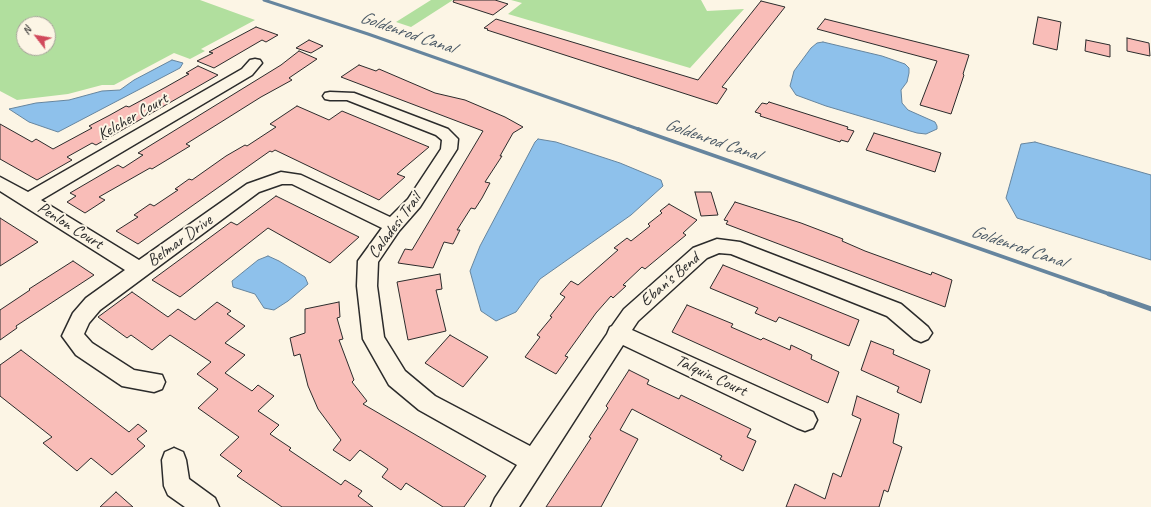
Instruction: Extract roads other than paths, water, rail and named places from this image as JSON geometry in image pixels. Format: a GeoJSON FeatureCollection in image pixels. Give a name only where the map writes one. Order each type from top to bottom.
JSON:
{"type":"FeatureCollection","features":[{"type":"Feature","properties":{"kind":"street","name":"Kelcher Court"},"geometry":{"type":"LineString","coordinates":[[28,200],[247,72],[255,63]]}},
{"type":"Feature","properties":{"kind":"street","name":"Caladesi Trail"},"geometry":{"type":"LineString","coordinates":[[330,96],[349,96],[442,132],[450,139],[449,149],[414,203],[393,226],[368,261],[367,286],[374,339],[397,378],[427,403],[533,461]]}},
{"type":"Feature","properties":{"kind":"street","name":"Belmar Drive"},"geometry":{"type":"LineString","coordinates":[[154,382],[130,380],[84,349],[73,336],[80,319],[93,304],[253,188],[281,178],[294,179],[393,226]]}},
{"type":"Feature","properties":{"kind":"street","name":"Penlon Court"},"geometry":{"type":"LineString","coordinates":[[0,183],[140,270]]}},
{"type":"Feature","properties":{"kind":"street","name":"Eban's Bend"},"geometry":{"type":"LineString","coordinates":[[504,507],[617,333],[631,315],[700,253],[717,246],[733,247],[894,310],[921,333]]}},
{"type":"Feature","properties":{"kind":"street","name":"Talquin Court"},"geometry":{"type":"LineString","coordinates":[[617,333],[805,420]]}},
{"type":"Feature","properties":{"kind":"street"},"geometry":{"type":"LineString","coordinates":[[174,460],[177,486],[206,507]]}},
{"type":"Feature","properties":{"kind":"water"},"geometry":{"type":"Polygon","coordinates":[[[823,42],[882,56],[905,64],[909,68],[909,73],[907,82],[901,90],[902,103],[908,110],[935,122],[937,129],[926,134],[917,133],[826,106],[796,95],[790,86],[794,71],[811,48],[817,43],[823,42]]]}},
{"type":"Feature","properties":{"kind":"water"},"geometry":{"type":"Polygon","coordinates":[[[172,60],[183,63],[180,68],[58,132],[29,122],[9,109],[36,103],[69,100],[102,91],[120,90],[134,80],[172,60]]]}},
{"type":"Feature","properties":{"kind":"water"},"geometry":{"type":"Polygon","coordinates":[[[538,139],[556,142],[620,163],[661,180],[663,186],[631,215],[540,279],[516,312],[496,321],[481,311],[470,271],[480,246],[535,142],[538,139]]]}},
{"type":"Feature","properties":{"kind":"water"},"geometry":{"type":"Polygon","coordinates":[[[1035,142],[1151,175],[1151,260],[1017,218],[1006,198],[1021,144],[1035,142]]]}},
{"type":"Feature","properties":{"kind":"water"},"geometry":{"type":"Polygon","coordinates":[[[268,256],[305,277],[308,284],[288,301],[274,310],[264,308],[255,294],[233,287],[232,281],[258,260],[268,256]]]}},
{"type":"Feature","properties":{"kind":"waterway","name":"Goldenrod Canal"},"geometry":{"type":"LineString","coordinates":[[264,0],[368,34],[641,130]]}},
{"type":"Feature","properties":{"kind":"waterway","name":"Goldenrod Canal"},"geometry":{"type":"LineString","coordinates":[[638,129],[1112,295]]}},
{"type":"Feature","properties":{"kind":"waterway","name":"Goldenrod Canal"},"geometry":{"type":"LineString","coordinates":[[1109,294],[1151,309]]}}]}
